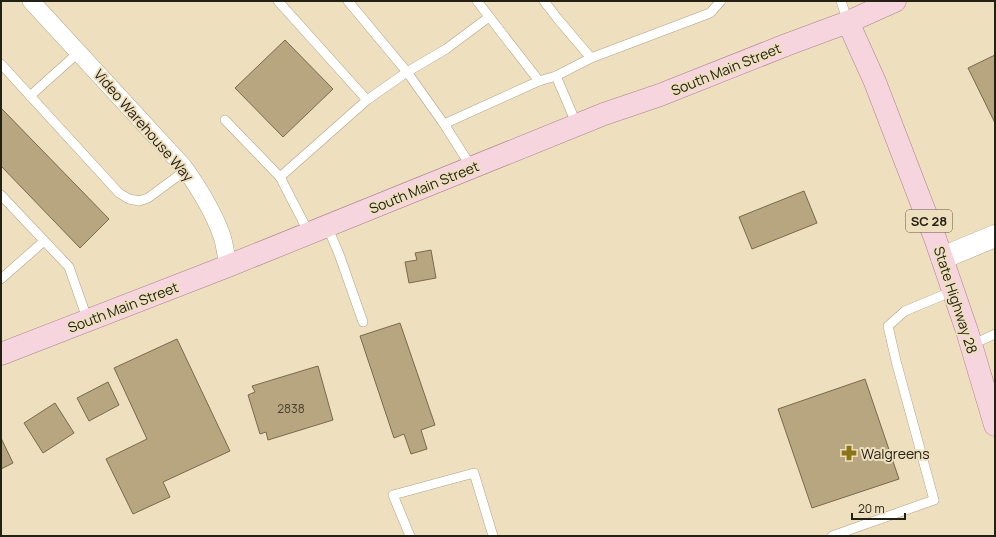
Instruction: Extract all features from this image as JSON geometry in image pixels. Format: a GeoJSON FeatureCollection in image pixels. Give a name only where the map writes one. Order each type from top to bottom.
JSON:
{"type":"FeatureCollection","features":[{"type":"Feature","properties":{"kind":"main road","name":"South Main Street"},"geometry":{"type":"LineString","coordinates":[[1,354],[228,266],[604,114],[660,95],[848,22],[895,1]]}},
{"type":"Feature","properties":{"kind":"main road","name":"State Highway 28"},"geometry":{"type":"LineString","coordinates":[[848,22],[875,82],[942,258],[971,344],[995,425]]}},
{"type":"Feature","properties":{"kind":"street","name":"Video Warehouse Way"},"geometry":{"type":"LineString","coordinates":[[31,1],[186,170],[201,192],[217,223],[223,238],[228,266]]}},
{"type":"Feature","properties":{"kind":"street"},"geometry":{"type":"LineString","coordinates":[[942,258],[995,236]]}},
{"type":"Feature","properties":{"kind":"lane"},"geometry":{"type":"LineString","coordinates":[[278,1],[367,100]]}},
{"type":"Feature","properties":{"kind":"lane"},"geometry":{"type":"LineString","coordinates":[[348,1],[407,72],[444,124],[472,168]]}},
{"type":"Feature","properties":{"kind":"lane"},"geometry":{"type":"LineString","coordinates":[[477,1],[539,81]]}},
{"type":"Feature","properties":{"kind":"lane"},"geometry":{"type":"LineString","coordinates":[[544,1],[591,58]]}},
{"type":"Feature","properties":{"kind":"lane"},"geometry":{"type":"LineString","coordinates":[[444,124],[539,81],[556,76],[591,58],[710,13],[722,1]]}},
{"type":"Feature","properties":{"kind":"lane"},"geometry":{"type":"LineString","coordinates":[[841,1],[848,22]]}},
{"type":"Feature","properties":{"kind":"lane"},"geometry":{"type":"LineString","coordinates":[[280,177],[367,100],[407,72],[446,49],[490,17]]}},
{"type":"Feature","properties":{"kind":"lane"},"geometry":{"type":"LineString","coordinates":[[30,96],[79,52]]}},
{"type":"Feature","properties":{"kind":"lane"},"geometry":{"type":"LineString","coordinates":[[1,64],[119,192],[129,199],[139,201],[148,198],[186,170]]}},
{"type":"Feature","properties":{"kind":"lane"},"geometry":{"type":"LineString","coordinates":[[556,76],[577,126]]}},
{"type":"Feature","properties":{"kind":"lane"},"geometry":{"type":"LineString","coordinates":[[225,120],[280,177],[318,230],[339,254],[363,322]]}},
{"type":"Feature","properties":{"kind":"lane"},"geometry":{"type":"LineString","coordinates":[[1,195],[69,268],[88,321]]}},
{"type":"Feature","properties":{"kind":"lane"},"geometry":{"type":"LineString","coordinates":[[1,279],[44,241]]}},
{"type":"Feature","properties":{"kind":"lane"},"geometry":{"type":"LineString","coordinates":[[832,536],[934,500],[896,361],[888,326],[905,311],[953,291]]}},
{"type":"Feature","properties":{"kind":"lane"},"geometry":{"type":"LineString","coordinates":[[971,344],[995,334]]}},
{"type":"Feature","properties":{"kind":"lane"},"geometry":{"type":"LineString","coordinates":[[410,536],[393,495],[474,473],[493,536]]}},
{"type":"Feature","properties":{"kind":"building"},"geometry":{"type":"Polygon","coordinates":[[[285,40],[333,89],[283,137],[235,88],[285,40]]]}},
{"type":"Feature","properties":{"kind":"building"},"geometry":{"type":"Polygon","coordinates":[[[995,55],[995,123],[968,68],[995,55]]]}},
{"type":"Feature","properties":{"kind":"building"},"geometry":{"type":"Polygon","coordinates":[[[1,108],[109,219],[80,248],[1,166],[1,108]]]}},
{"type":"Feature","properties":{"kind":"building"},"geometry":{"type":"Polygon","coordinates":[[[804,191],[817,223],[752,249],[739,217],[804,191]]]}},
{"type":"Feature","properties":{"kind":"building"},"geometry":{"type":"Polygon","coordinates":[[[431,250],[436,278],[409,283],[405,262],[417,260],[415,253],[431,250]]]}},
{"type":"Feature","properties":{"kind":"building"},"geometry":{"type":"Polygon","coordinates":[[[400,323],[435,425],[421,430],[427,449],[411,454],[404,434],[394,438],[360,336],[400,323]]]}},
{"type":"Feature","properties":{"kind":"building"},"geometry":{"type":"Polygon","coordinates":[[[177,339],[230,451],[163,482],[170,497],[133,514],[106,459],[147,439],[114,368],[177,339]]]}},
{"type":"Feature","properties":{"kind":"building"},"geometry":{"type":"Polygon","coordinates":[[[318,366],[333,420],[268,440],[266,432],[260,434],[248,395],[255,392],[252,386],[318,366]]]}},
{"type":"Feature","properties":{"kind":"building"},"geometry":{"type":"Polygon","coordinates":[[[865,379],[899,479],[812,508],[778,409],[865,379]]]}},
{"type":"Feature","properties":{"kind":"building"},"geometry":{"type":"Polygon","coordinates":[[[108,382],[119,405],[89,421],[77,398],[108,382]]]}},
{"type":"Feature","properties":{"kind":"building"},"geometry":{"type":"Polygon","coordinates":[[[55,403],[74,433],[43,453],[24,423],[55,403]]]}},
{"type":"Feature","properties":{"kind":"building"},"geometry":{"type":"Polygon","coordinates":[[[1,438],[13,463],[1,469],[1,438]]]}},
{"type":"Feature","properties":{"kind":"place","name":"Walgreens"},"geometry":{"type":"Point","coordinates":[849,453]}}]}
